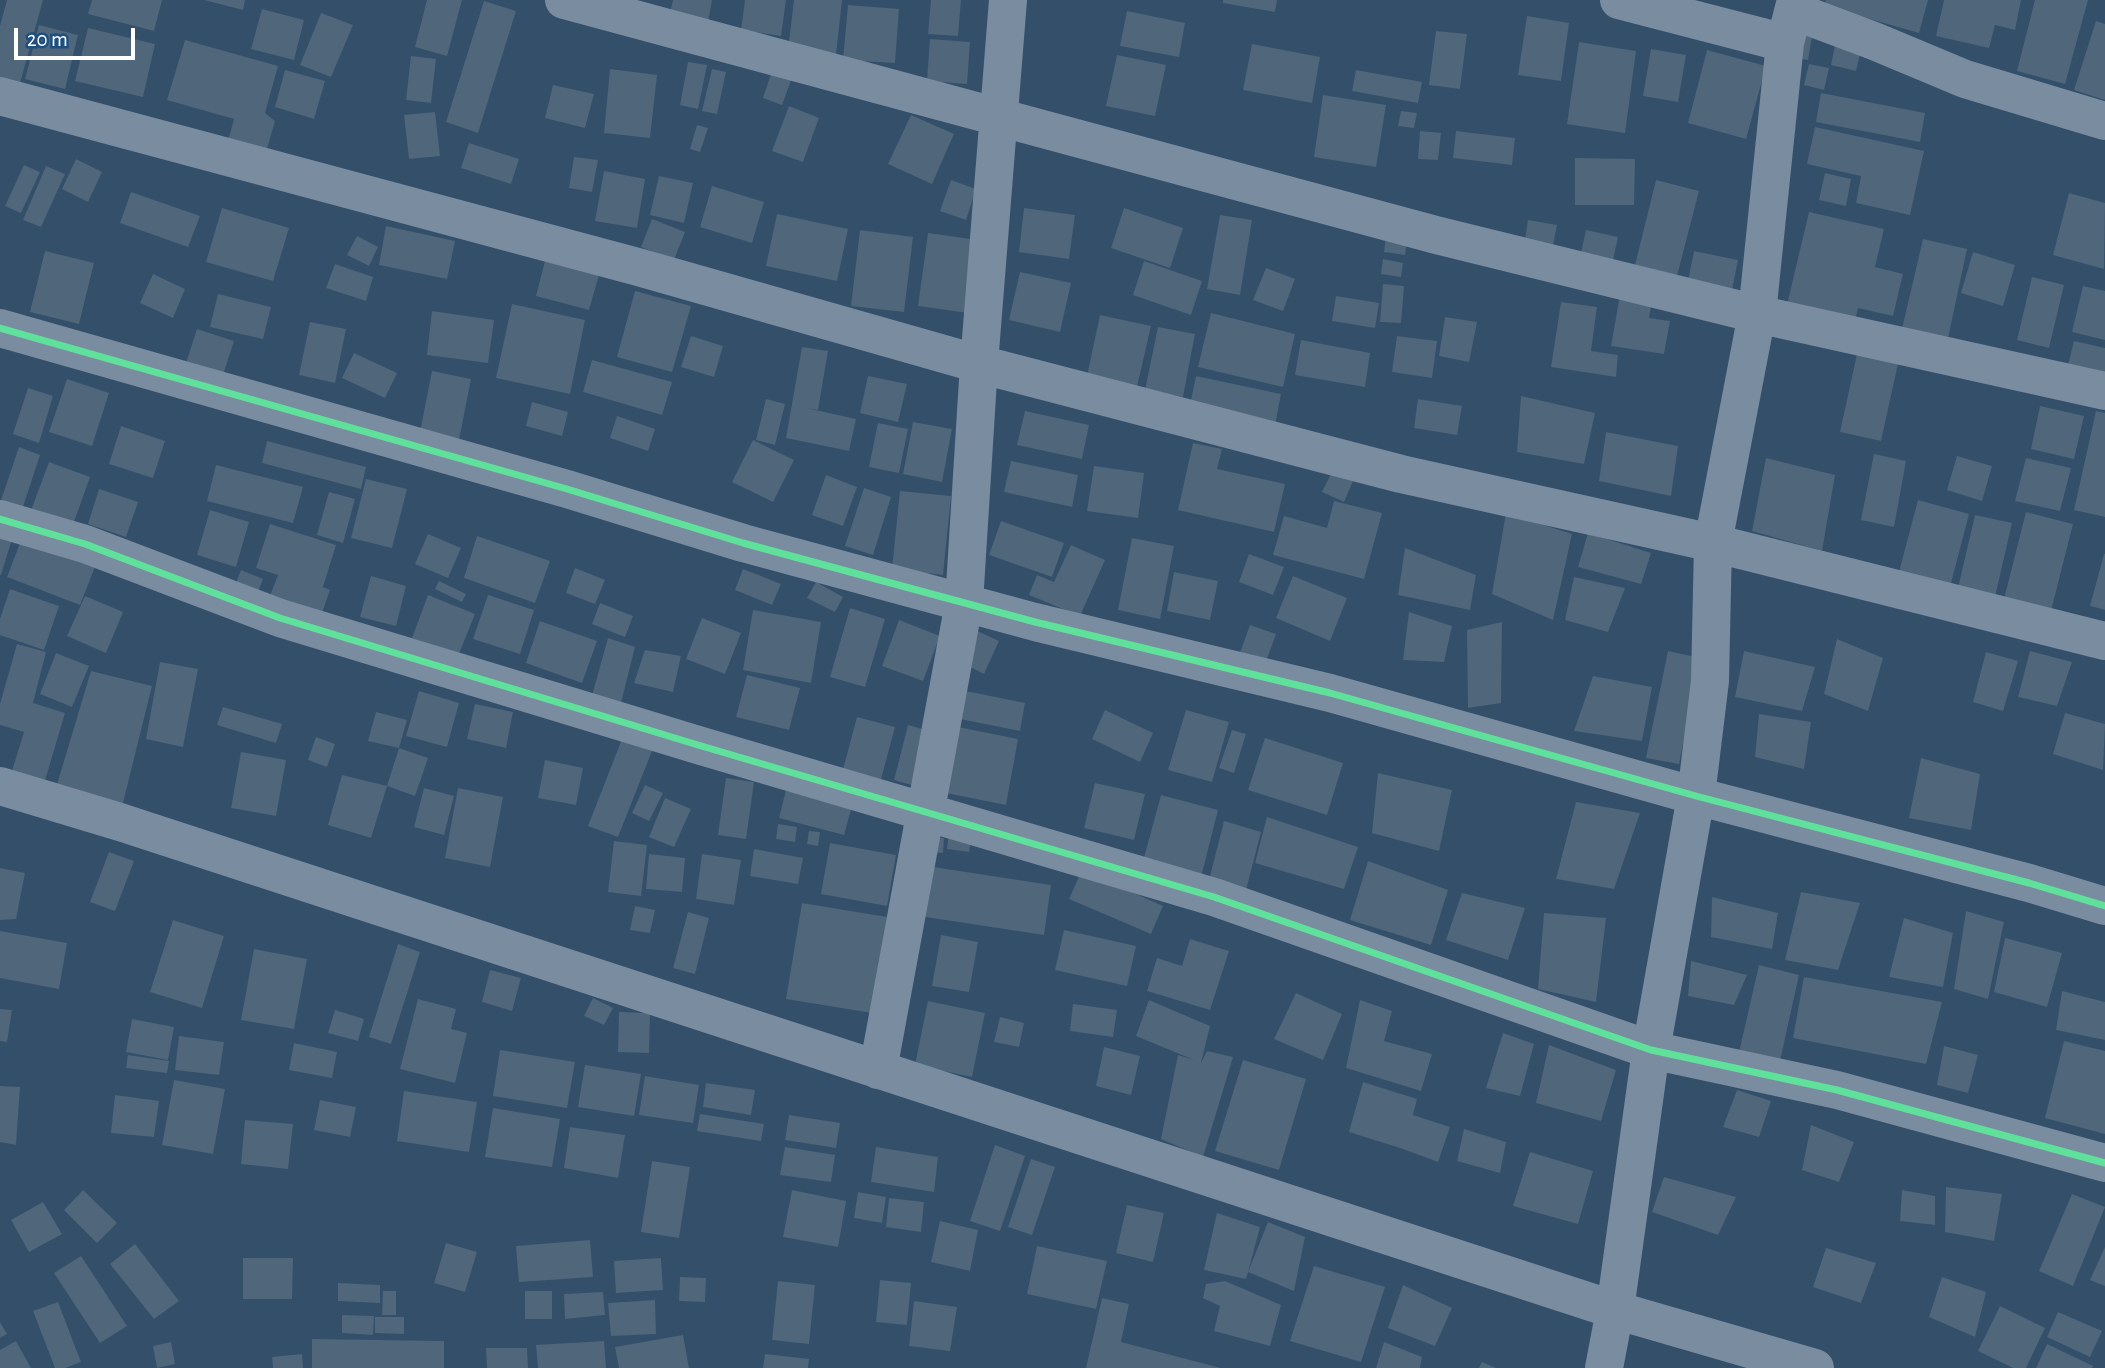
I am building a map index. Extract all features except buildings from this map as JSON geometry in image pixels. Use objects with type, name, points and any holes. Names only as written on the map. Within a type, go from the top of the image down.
[{"type":"street","points":[[564,0],[1436,235],[1757,314],[2105,391]]},
{"type":"street","points":[[878,1070],[964,603],[979,364],[1008,0]]},
{"type":"street","points":[[1619,0],[1792,18],[1874,41],[1965,79],[2105,121]]},
{"type":"street","points":[[1604,1368],[1615,1310],[1651,1050],[1696,796],[1710,681],[1713,543],[1757,314],[1792,18]]},
{"type":"street","points":[[0,96],[625,264],[979,364],[1401,474],[1713,543],[2105,641]]},
{"type":"street","points":[[0,328],[554,486],[743,543],[1048,626],[1330,693],[1696,796],[2029,883],[2105,906]]},
{"type":"street","points":[[0,519],[85,544],[280,618],[925,813],[1214,897],[1651,1050],[1837,1090],[2105,1163]]},
{"type":"street","points":[[0,786],[120,822],[1615,1310],[1815,1368]]},
{"type":"cycle path","points":[[0,328],[567,489],[743,543],[1035,622],[1330,693],[1696,796],[2029,883],[2105,906]]},
{"type":"cycle path","points":[[0,519],[85,544],[280,618],[1214,897],[1651,1050],[1837,1090],[2105,1163]]}]
